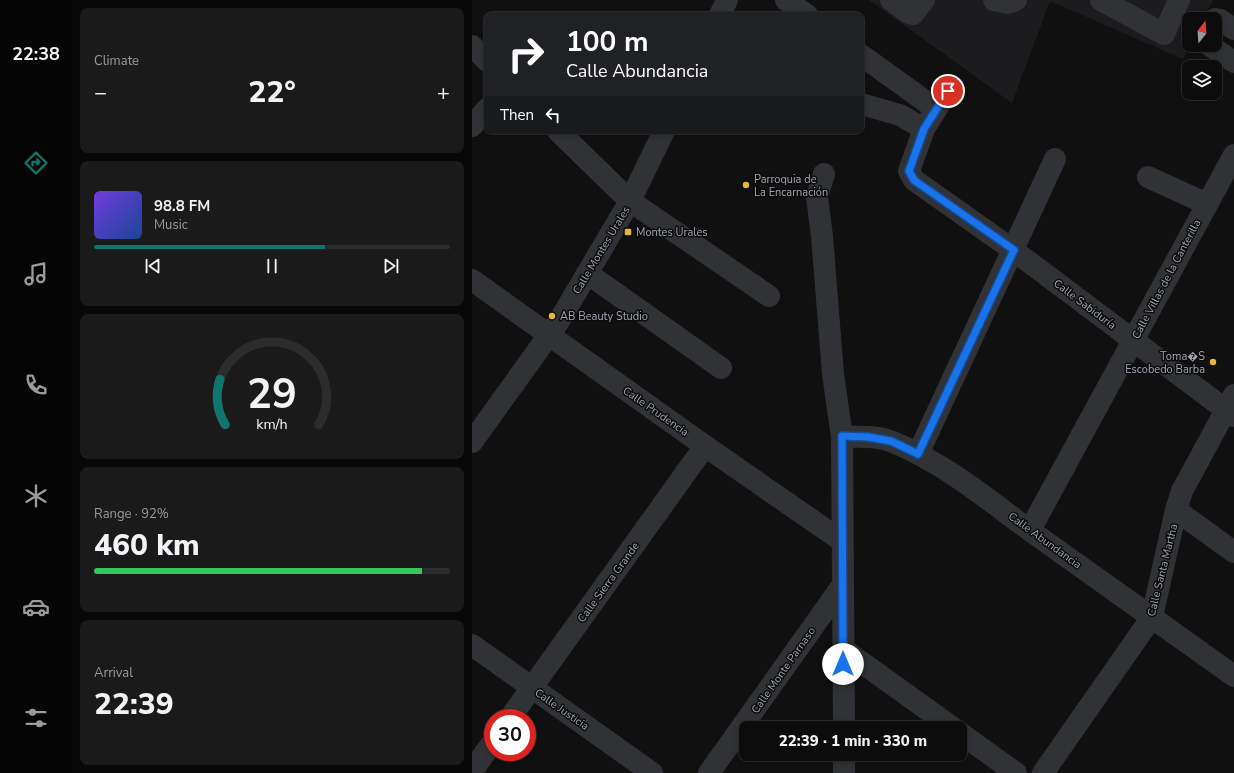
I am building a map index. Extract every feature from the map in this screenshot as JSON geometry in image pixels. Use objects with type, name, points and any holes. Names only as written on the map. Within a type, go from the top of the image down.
[{"type":"street","points":[[721,12],[727,0]]},
{"type":"street","points":[[786,0],[802,12]]},
{"type":"street","points":[[890,0],[909,14],[913,14],[924,0]]},
{"type":"street","points":[[994,0],[1008,3],[1016,0]]},
{"type":"street","points":[[1101,0],[1164,34],[1178,0]]},
{"type":"street","points":[[1222,21],[1234,29]]},
{"type":"street","points":[[472,46],[484,58]]},
{"type":"street","points":[[1219,52],[1234,62]]},
{"type":"street","points":[[864,57],[936,109]]},
{"type":"street","points":[[864,105],[900,115],[924,129],[948,91]]},
{"type":"street","points":[[472,126],[484,112]]},
{"type":"street","name":"Calle Sabiduría","points":[[924,129],[909,171],[914,180],[1014,250],[1134,340],[1231,407]]},
{"type":"street","points":[[561,134],[630,201],[769,296]]},
{"type":"street","name":"Calle Montes Urales","points":[[472,442],[559,321],[630,201],[663,134]]},
{"type":"street","name":"Calle Villas de la Canterilla","points":[[1030,530],[1234,155]]},
{"type":"street","points":[[918,454],[1055,159]]},
{"type":"street","points":[[824,174],[817,197],[822,236],[833,374],[842,436],[844,721]]},
{"type":"street","points":[[1148,177],[1207,204]]},
{"type":"street","points":[[587,273],[721,368]]},
{"type":"street","name":"Calle Prudencia","points":[[472,280],[705,446],[842,541]]},
{"type":"street","name":"Calle Santa Martha","points":[[1043,773],[1152,617],[1176,510],[1182,491],[1231,407]]},
{"type":"street","name":"Calle Abundancia","points":[[842,436],[868,437],[891,441],[955,475],[1234,676]]},
{"type":"street","name":"Calle Sierra Grande","points":[[517,709],[705,446]]},
{"type":"street","points":[[1176,510],[1234,552]]},
{"type":"street","name":"Calle Monte Parnaso","points":[[709,773],[842,586]]},
{"type":"street","name":"Calle Justicia","points":[[472,645],[652,773]]},
{"type":"street","points":[[843,649],[943,721]]},
{"type":"street","points":[[967,738],[1016,773]]},
{"type":"street","points":[[472,772],[484,755]]},
{"type":"street","points":[[844,761],[844,773]]},
{"type":"shaded area","points":[[869,0],[1213,0],[1207,12],[1182,12],[1182,52],[1186,52],[1183,59],[1050,1],[1012,103]]},
{"type":"place","name":"Parroquia de La Encarnación","points":[[746,185]]},
{"type":"place","name":"Montes Urales","points":[[628,232]]},
{"type":"place","name":"AB Beauty Studio","points":[[552,316]]},
{"type":"place","name":"Toma�S Escobedo Barba","points":[[1213,362]]},
{"type":"route","points":[[843,664],[842,436],[868,437],[891,441],[918,454],[1014,250],[914,180],[909,171],[924,129],[948,91]]}]
